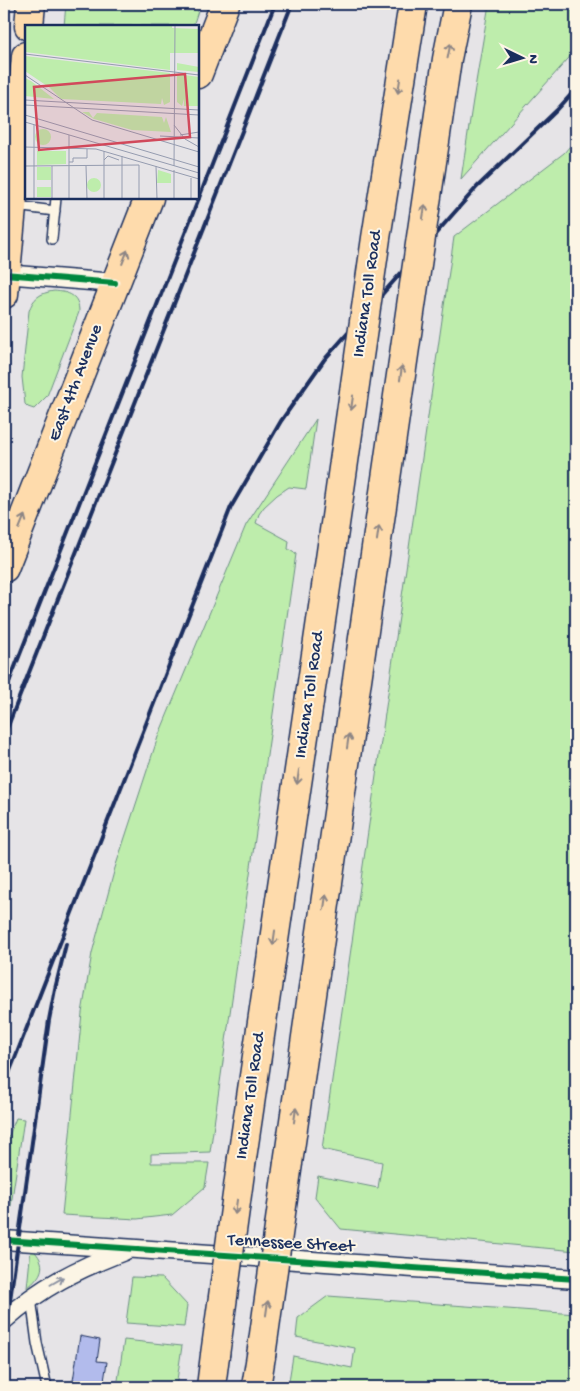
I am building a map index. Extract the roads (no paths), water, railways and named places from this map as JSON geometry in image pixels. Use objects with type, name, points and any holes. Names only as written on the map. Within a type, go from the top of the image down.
[{"type":"main road","points":[[29,25],[30,4]]},
{"type":"main road","points":[[199,71],[225,4]]},
{"type":"main road","name":"Indiana Toll Road","points":[[210,1387],[376,238],[413,4]]},
{"type":"main road","points":[[256,1387],[424,215],[447,59],[458,4]]},
{"type":"main road","points":[[4,280],[13,206],[25,68]]},
{"type":"main road","name":"East 4th Avenue","points":[[4,568],[149,199]]},
{"type":"street","points":[[4,280],[115,283]]},
{"type":"street","name":"Tennessee Street","points":[[4,1240],[128,1250],[383,1265],[576,1279]]},
{"type":"street","points":[[4,1320],[31,1298],[58,1280],[92,1263],[128,1250]]},
{"type":"lane","points":[[52,239],[56,199]]},
{"type":"lane","points":[[13,206],[55,211]]},
{"type":"lane","points":[[31,1298],[37,1343],[47,1387]]},
{"type":"railway","points":[[199,198],[275,4]]},
{"type":"railway","points":[[4,736],[292,4]]},
{"type":"railway","points":[[4,1086],[231,507],[281,421],[324,360],[477,187],[557,110],[576,89]]},
{"type":"railway","points":[[4,695],[199,199]]},
{"type":"railway","points":[[4,1343],[49,1020],[66,944]]}]
